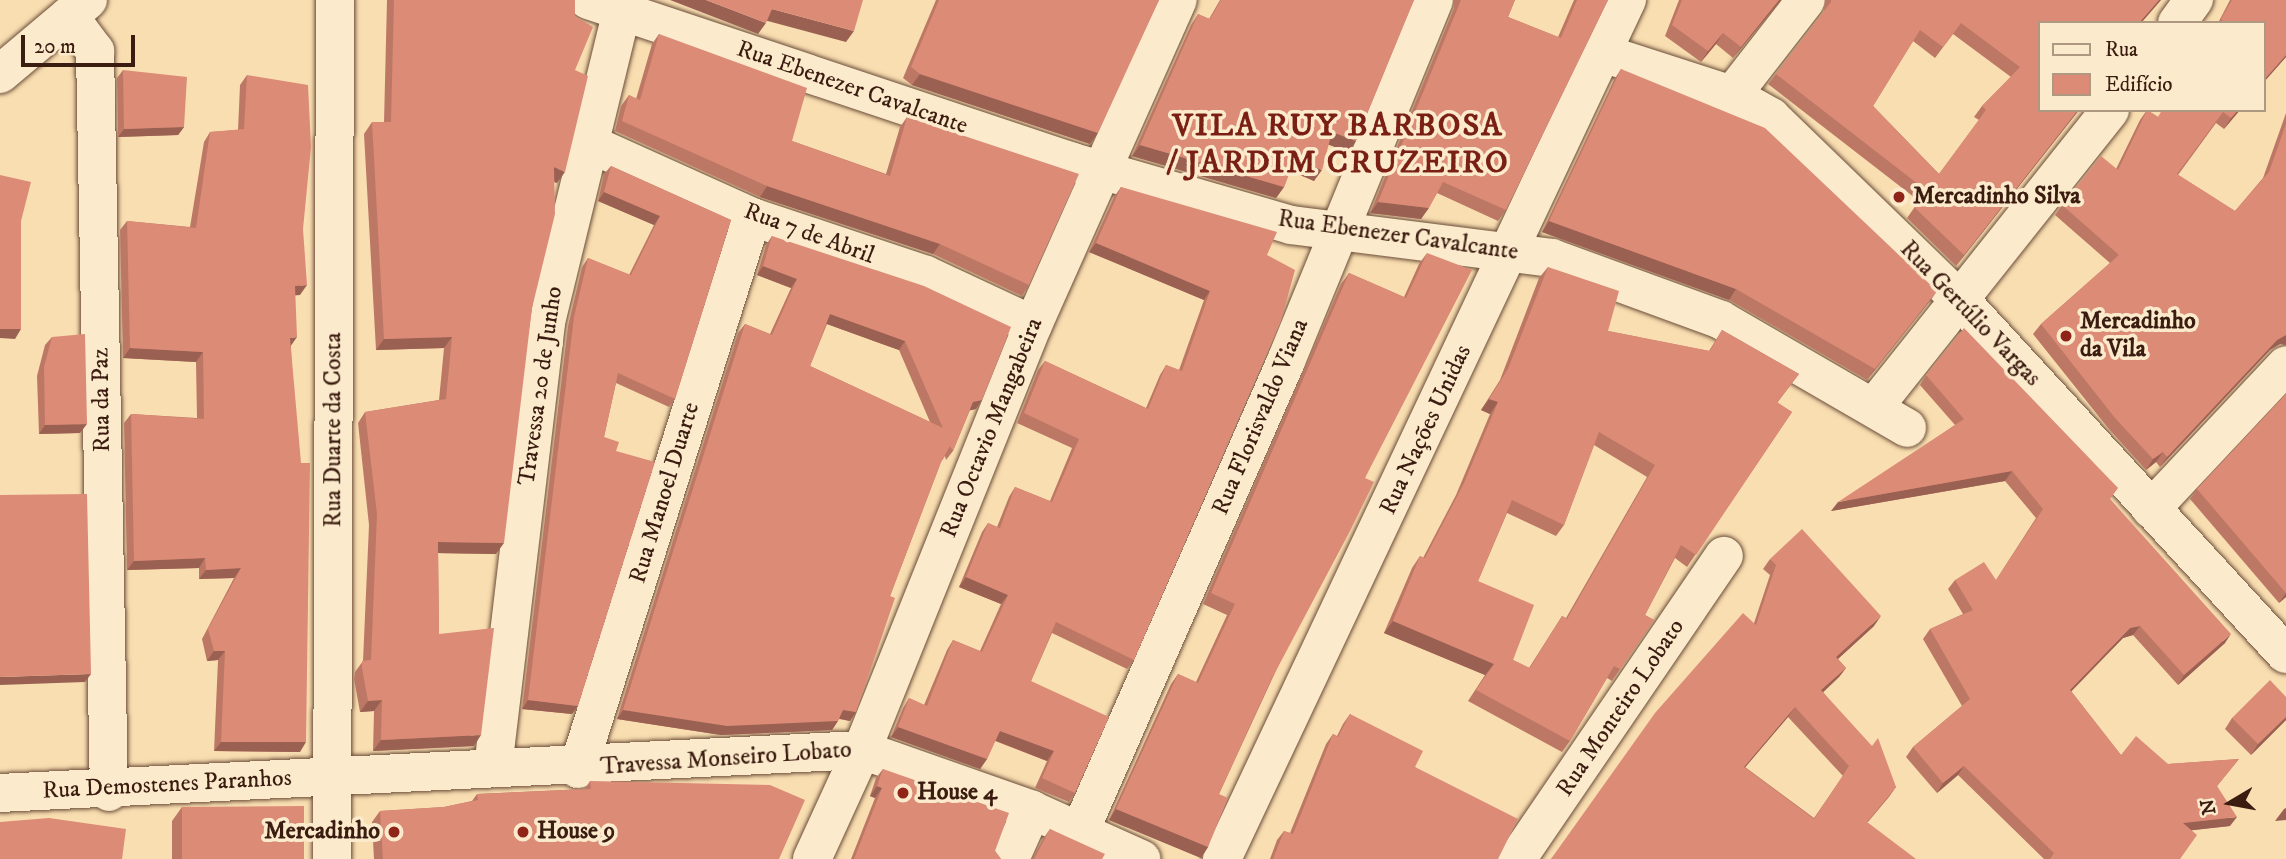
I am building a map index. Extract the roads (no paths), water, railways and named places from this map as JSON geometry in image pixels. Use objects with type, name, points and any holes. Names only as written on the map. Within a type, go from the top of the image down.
[{"type":"street","name":"Rua Duarte da Costa","points":[[332,859],[335,0]]},
{"type":"street","name":"Rua Octavio Mangabeira","points":[[812,859],[862,750],[1034,325],[1178,0]]},
{"type":"street","name":"Rua Florisvaldo Viana","points":[[1080,831],[1339,232],[1350,193],[1434,0]]},
{"type":"street","name":"Rua Nações Unidas","points":[[1222,859],[1511,253],[1599,51],[1627,0]]},
{"type":"street","points":[[1732,95],[1806,0]]},
{"type":"street","points":[[2178,21],[2194,0]]},
{"type":"street","name":"Rua Ebenezer Cavalcante","points":[[605,5],[1104,171],[1291,225],[1552,258],[1721,320],[1907,428]]},
{"type":"street","name":"Travessa 20 de Junho","points":[[493,768],[546,322],[586,142],[605,5]]},
{"type":"street","points":[[0,74],[79,8]]},
{"type":"street","name":"Rua da Paz","points":[[79,8],[95,51],[109,792]]},
{"type":"street","name":"Rua Gertúlio Vargas","points":[[1599,51],[1732,95],[1771,117],[1962,302],[2286,654]]},
{"type":"street","points":[[1874,407],[1962,302],[2108,112]]},
{"type":"street","name":"Rua 7 de Abril","points":[[586,142],[752,217],[926,275],[1034,325]]},
{"type":"street","name":"Rua Manoel Duarte","points":[[578,769],[752,217]]},
{"type":"street","points":[[2151,509],[2286,365]]},
{"type":"street","name":"Rua Monteiro Lobato","points":[[1517,859],[1724,556]]},
{"type":"street","name":"Travessa Monseiro Lobato","points":[[333,776],[493,768],[578,769],[862,750],[1032,810],[1141,859]]},
{"type":"street","name":"Rua Demostenes Paranhos","points":[[0,793],[109,792],[333,776]]},
{"type":"street","points":[[1010,859],[1032,810]]},
{"type":"place","name":"Mercadinho Silva","points":[[1899,197]]},
{"type":"place","name":"Mercadinho da Vila","points":[[2066,336]]},
{"type":"place","name":"House 4","points":[[903,793]]},
{"type":"place","name":"Mercadinho","points":[[394,832]]},
{"type":"place","name":"House 9","points":[[523,832]]},
{"type":"district","name":"VILA RUY BARBOSA / JARDIM CRUZEIRO","points":[[1338,146]]}]
